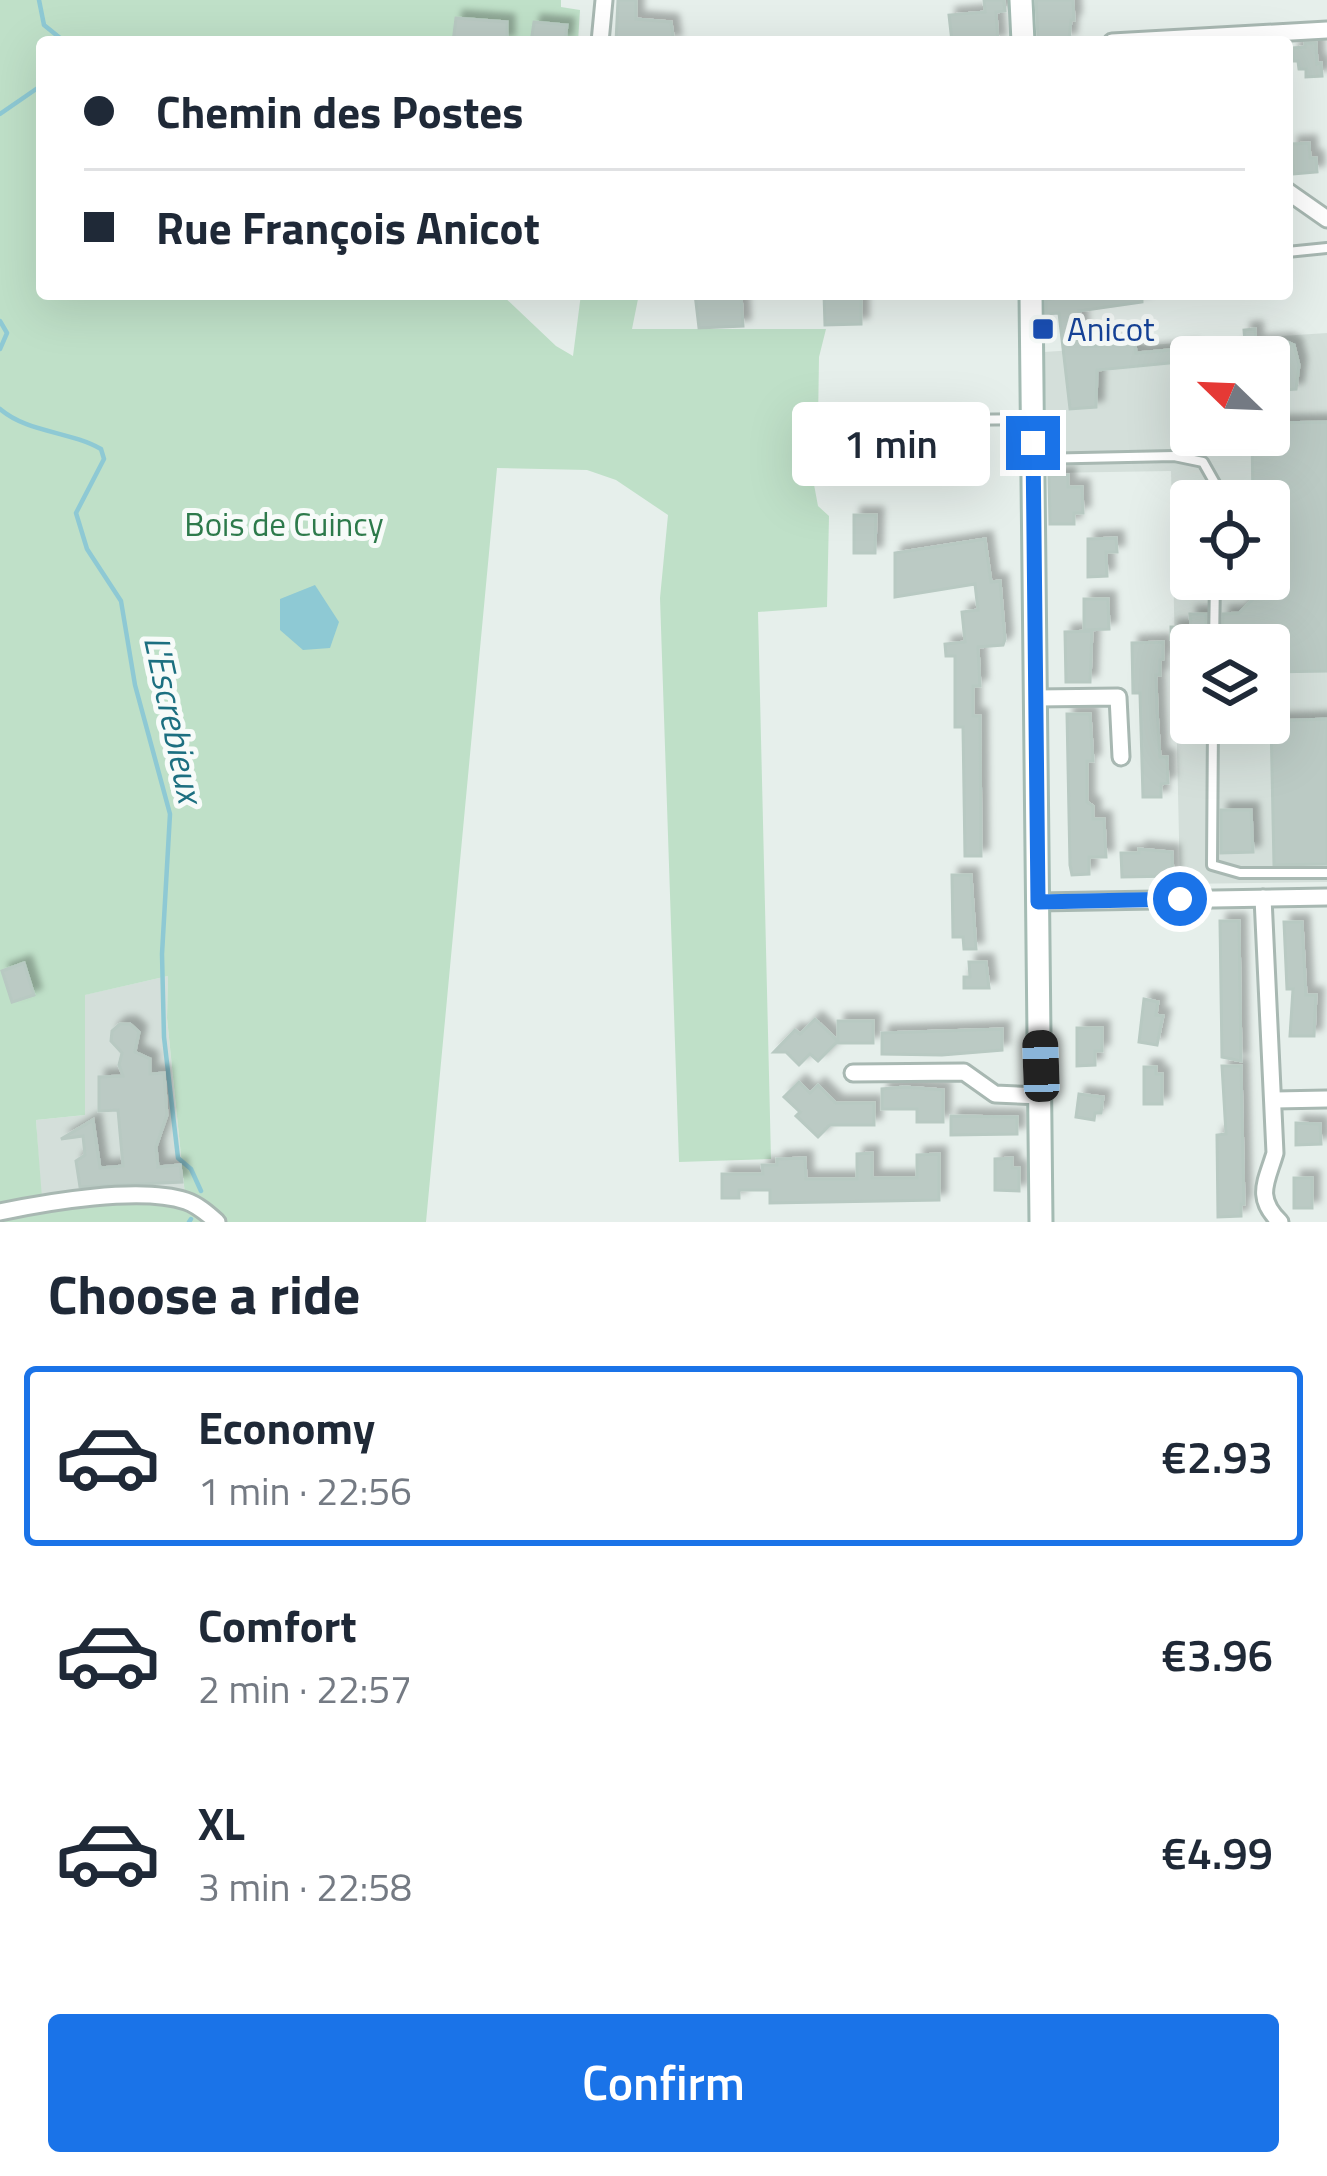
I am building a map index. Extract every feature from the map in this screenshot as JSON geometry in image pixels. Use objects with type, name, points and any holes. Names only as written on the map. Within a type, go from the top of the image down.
[{"type":"street","points":[[601,36],[604,0]]},
{"type":"street","points":[[1021,0],[1024,36]]},
{"type":"street","points":[[1220,36],[1327,30]]},
{"type":"street","points":[[1293,195],[1327,219]]},
{"type":"street","points":[[1031,300],[1041,1222]]},
{"type":"street","points":[[1037,698],[1118,697],[1121,757]]},
{"type":"street","points":[[1038,902],[1327,897]]},
{"type":"street","points":[[1263,898],[1276,1153],[1266,1173],[1265,1203],[1280,1222]]},
{"type":"street","points":[[853,1073],[964,1072],[995,1094],[1042,1096]]},
{"type":"street","points":[[1275,1100],[1327,1099]]},
{"type":"street","points":[[0,1212],[60,1200],[162,1198],[191,1204],[217,1222]]},
{"type":"lane","points":[[1293,251],[1327,248]]},
{"type":"lane","points":[[848,421],[1033,419]]},
{"type":"lane","points":[[1034,459],[1174,456],[1204,462],[1214,480]]},
{"type":"lane","points":[[1213,744],[1212,865],[1240,874],[1327,873]]},
{"type":"shaded area","points":[[1327,333],[1327,882],[1180,884],[1177,744],[1290,744],[1290,624],[1174,624],[1174,600],[1290,600],[1290,480],[1171,480],[1171,471],[1048,473],[1044,352],[1170,344],[1170,456],[1290,456],[1290,336],[1282,336]]},
{"type":"shaded area","points":[[168,976],[167,1018],[186,1206],[81,1204],[42,1212],[36,1120],[85,1115],[84,995]]},
{"type":"green space","name":"Bois de Cuincy","points":[[0,0],[561,0],[561,7],[580,10],[578,36],[36,36],[36,300],[507,300],[573,356],[580,300],[638,300],[632,329],[826,329],[819,357],[818,422],[804,431],[818,506],[829,516],[827,607],[758,612],[771,1159],[679,1162],[660,598],[668,515],[616,480],[587,470],[497,468],[426,1222],[0,1222]],"holes":[[[168,976],[167,1018],[186,1205],[81,1204],[43,1211],[36,1120],[85,1115],[85,995]]]},
{"type":"water","points":[[315,585],[339,622],[330,648],[303,650],[280,630],[280,599]]},
{"type":"building","points":[[618,0],[636,0],[636,19],[671,22],[673,36],[616,36]]},
{"type":"building","points":[[984,0],[1004,0],[1005,11],[996,12],[998,36],[951,36],[949,15],[985,12]]},
{"type":"building","points":[[1036,0],[1073,0],[1069,36],[1038,36]]},
{"type":"building","points":[[456,18],[507,22],[507,36],[454,36]]},
{"type":"building","points":[[534,22],[567,25],[566,36],[532,36]]},
{"type":"building","points":[[1305,43],[1316,43],[1322,76],[1306,77],[1306,69],[1299,69],[1298,61],[1293,61],[1293,48],[1305,47]]},
{"type":"building","points":[[1309,143],[1317,172],[1294,174],[1293,144]]},
{"type":"building","points":[[696,300],[741,300],[743,326],[699,328]]},
{"type":"building","points":[[824,300],[861,300],[861,324],[825,325]]},
{"type":"building","points":[[1046,300],[1142,300],[1079,311],[1083,347],[1135,342],[1136,353],[1170,350],[1170,363],[1097,370],[1096,407],[1070,409],[1059,313],[1046,314]]},
{"type":"building","points":[[1290,343],[1299,365],[1296,389],[1290,389]]},
{"type":"building","points":[[1327,422],[1327,671],[1290,672],[1290,624],[1223,624],[1223,614],[1239,613],[1252,600],[1290,600],[1290,480],[1253,480],[1252,456],[1290,456],[1290,423]]},
{"type":"building","points":[[1068,475],[1068,487],[1082,487],[1083,513],[1074,513],[1074,524],[1050,524],[1049,476]]},
{"type":"building","points":[[854,515],[876,515],[875,553],[854,553]]},
{"type":"building","points":[[1116,538],[1117,552],[1106,552],[1107,576],[1088,577],[1088,539]]},
{"type":"building","points":[[985,539],[991,582],[1000,581],[1005,639],[1003,645],[978,647],[980,686],[973,686],[973,716],[980,716],[981,856],[965,856],[963,727],[955,727],[955,656],[946,656],[945,644],[965,642],[962,612],[978,610],[975,584],[895,597],[895,553]]},
{"type":"building","points":[[1084,599],[1108,599],[1109,629],[1084,630]]},
{"type":"building","points":[[1190,614],[1206,614],[1206,624],[1191,624]]},
{"type":"building","points":[[1092,631],[1090,682],[1066,682],[1065,632]]},
{"type":"building","points":[[1163,642],[1160,675],[1156,675],[1157,710],[1160,757],[1167,757],[1168,783],[1161,784],[1161,797],[1143,797],[1140,693],[1133,693],[1132,643]]},
{"type":"building","points":[[1067,714],[1090,714],[1093,761],[1087,761],[1087,802],[1093,806],[1093,819],[1104,819],[1106,857],[1089,857],[1089,874],[1072,875],[1070,865]]},
{"type":"building","points":[[1327,719],[1327,864],[1274,865],[1271,744],[1290,744],[1290,720]]},
{"type":"building","points":[[1221,810],[1251,810],[1253,852],[1221,853]]},
{"type":"building","points":[[1139,849],[1172,852],[1173,876],[1122,877],[1121,853],[1139,853]]},
{"type":"building","points":[[952,875],[971,875],[976,949],[964,949],[963,937],[953,937]]},
{"type":"building","points":[[1220,921],[1239,921],[1241,1061],[1222,1057]]},
{"type":"building","points":[[1284,922],[1302,922],[1306,995],[1316,995],[1314,1036],[1290,1036],[1293,989],[1287,989]]},
{"type":"building","points":[[969,962],[986,962],[989,988],[964,988],[964,977],[970,977]]},
{"type":"building","points":[[24,963],[34,995],[12,1002],[2,971]]},
{"type":"building","points":[[1144,999],[1158,1002],[1156,1015],[1163,1016],[1157,1045],[1139,1042]]},
{"type":"building","points":[[815,1019],[838,1041],[818,1061],[810,1054],[799,1065],[786,1052],[774,1052],[795,1030],[800,1034]]},
{"type":"building","points":[[838,1021],[873,1021],[873,1043],[838,1043]]},
{"type":"building","points":[[120,1024],[130,1024],[139,1032],[135,1052],[150,1059],[150,1074],[164,1073],[167,1115],[156,1147],[158,1167],[180,1165],[182,1182],[80,1187],[76,1161],[85,1155],[83,1136],[61,1139],[93,1120],[100,1168],[123,1166],[118,1110],[99,1111],[99,1077],[123,1076],[122,1053],[111,1041],[112,1031]]},
{"type":"building","points":[[1077,1028],[1102,1028],[1102,1051],[1095,1051],[1095,1065],[1077,1066]]},
{"type":"building","points":[[1002,1029],[1002,1050],[882,1054],[882,1033]]},
{"type":"building","points":[[1222,1066],[1241,1066],[1241,1216],[1218,1217],[1217,1135],[1226,1134]]},
{"type":"building","points":[[1144,1067],[1156,1067],[1156,1074],[1162,1074],[1162,1104],[1144,1104]]},
{"type":"building","points":[[799,1082],[810,1093],[818,1085],[836,1103],[874,1103],[874,1125],[830,1125],[818,1137],[784,1097]]},
{"type":"building","points":[[882,1089],[943,1090],[943,1122],[917,1122],[917,1109],[882,1109]]},
{"type":"building","points":[[1079,1094],[1103,1097],[1101,1113],[1095,1113],[1094,1120],[1076,1117]]},
{"type":"building","points":[[951,1116],[1017,1117],[1017,1134],[951,1135]]},
{"type":"building","points":[[1296,1123],[1320,1124],[1321,1144],[1296,1145]]},
{"type":"building","points":[[872,1153],[872,1178],[917,1178],[917,1155],[939,1154],[939,1200],[770,1203],[770,1190],[739,1190],[739,1198],[722,1198],[722,1174],[763,1174],[762,1165],[777,1165],[777,1159],[805,1158],[806,1179],[857,1179],[857,1154]]},
{"type":"building","points":[[1012,1158],[1012,1168],[1019,1168],[1019,1191],[995,1190],[995,1159]]},
{"type":"building","points":[[1294,1178],[1312,1178],[1312,1208],[1294,1208]]},
{"type":"waterway","name":"L'Escrebieux","points":[[39,0],[44,25],[58,36]]},
{"type":"waterway","name":"L'Escrebieux","points":[[0,114],[36,89]]},
{"type":"waterway","name":"L'Escrebieux","points":[[0,321],[7,333],[0,349]]},
{"type":"waterway","name":"L'Escrebieux","points":[[0,409],[23,423],[89,443],[101,449],[104,459],[76,513],[87,549],[121,601],[135,685],[170,814],[162,954],[164,1037],[178,1158],[191,1169],[201,1191]]},
{"type":"place","name":"Anicot","points":[[1043,329]]},
{"type":"route","points":[[1033,443],[1038,902],[1180,899]]}]
